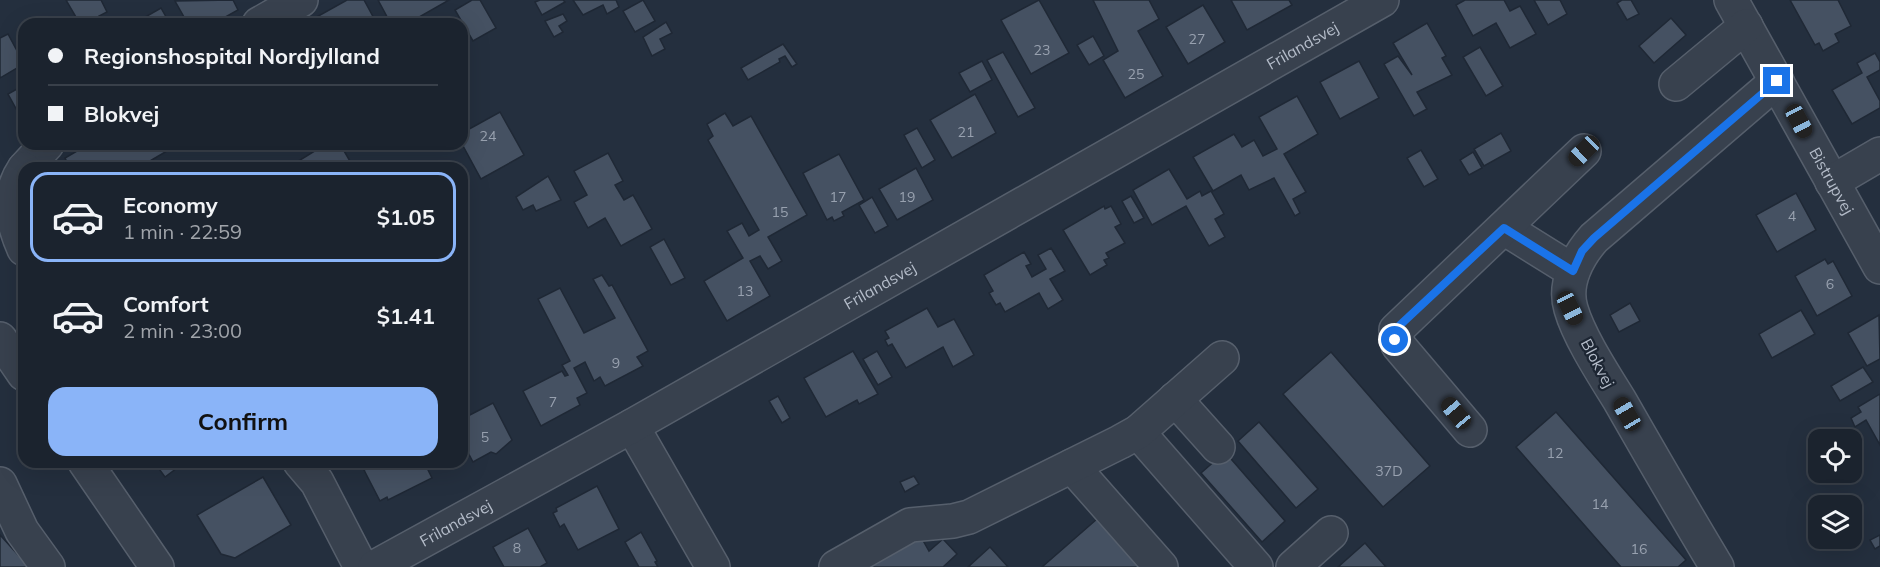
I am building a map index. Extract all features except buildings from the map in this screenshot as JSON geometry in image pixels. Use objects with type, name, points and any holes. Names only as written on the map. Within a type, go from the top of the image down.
[{"type":"street","points":[[270,18],[301,0]]},
{"type":"street","name":"Frilandsvej","points":[[375,567],[632,426],[1382,0]]},
{"type":"street","points":[[1676,84],[1738,13]]},
{"type":"street","name":"Bistrupvej","points":[[1738,13],[1880,267]]},
{"type":"street","name":"Blokvej","points":[[1717,567],[1594,357],[1570,308],[1569,290],[1573,271],[1582,251],[1594,238],[1777,81]]},
{"type":"street","points":[[30,162],[41,150]]},
{"type":"street","points":[[1470,430],[1398,345],[1395,335],[1399,326],[1584,151]]},
{"type":"street","points":[[1832,182],[1880,154]]},
{"type":"street","points":[[18,183],[14,192],[12,223],[18,236]]},
{"type":"street","points":[[1504,228],[1573,271]]},
{"type":"street","points":[[0,339],[18,365]]},
{"type":"street","points":[[836,567],[910,525],[953,522],[969,517],[1138,432],[1222,358]]},
{"type":"street","points":[[1175,399],[1218,447]]},
{"type":"street","points":[[632,426],[713,567]]},
{"type":"street","points":[[1138,432],[1256,567]]},
{"type":"street","points":[[1072,466],[1161,567]]},
{"type":"street","points":[[89,468],[157,567]]},
{"type":"street","points":[[305,468],[317,482],[361,567]]},
{"type":"street","points":[[0,484],[22,531],[48,567]]},
{"type":"street","points":[[1293,567],[1331,533]]},
{"type":"route","points":[[1395,340],[1399,326],[1504,228],[1573,271],[1582,251],[1594,238],[1777,81]]}]
